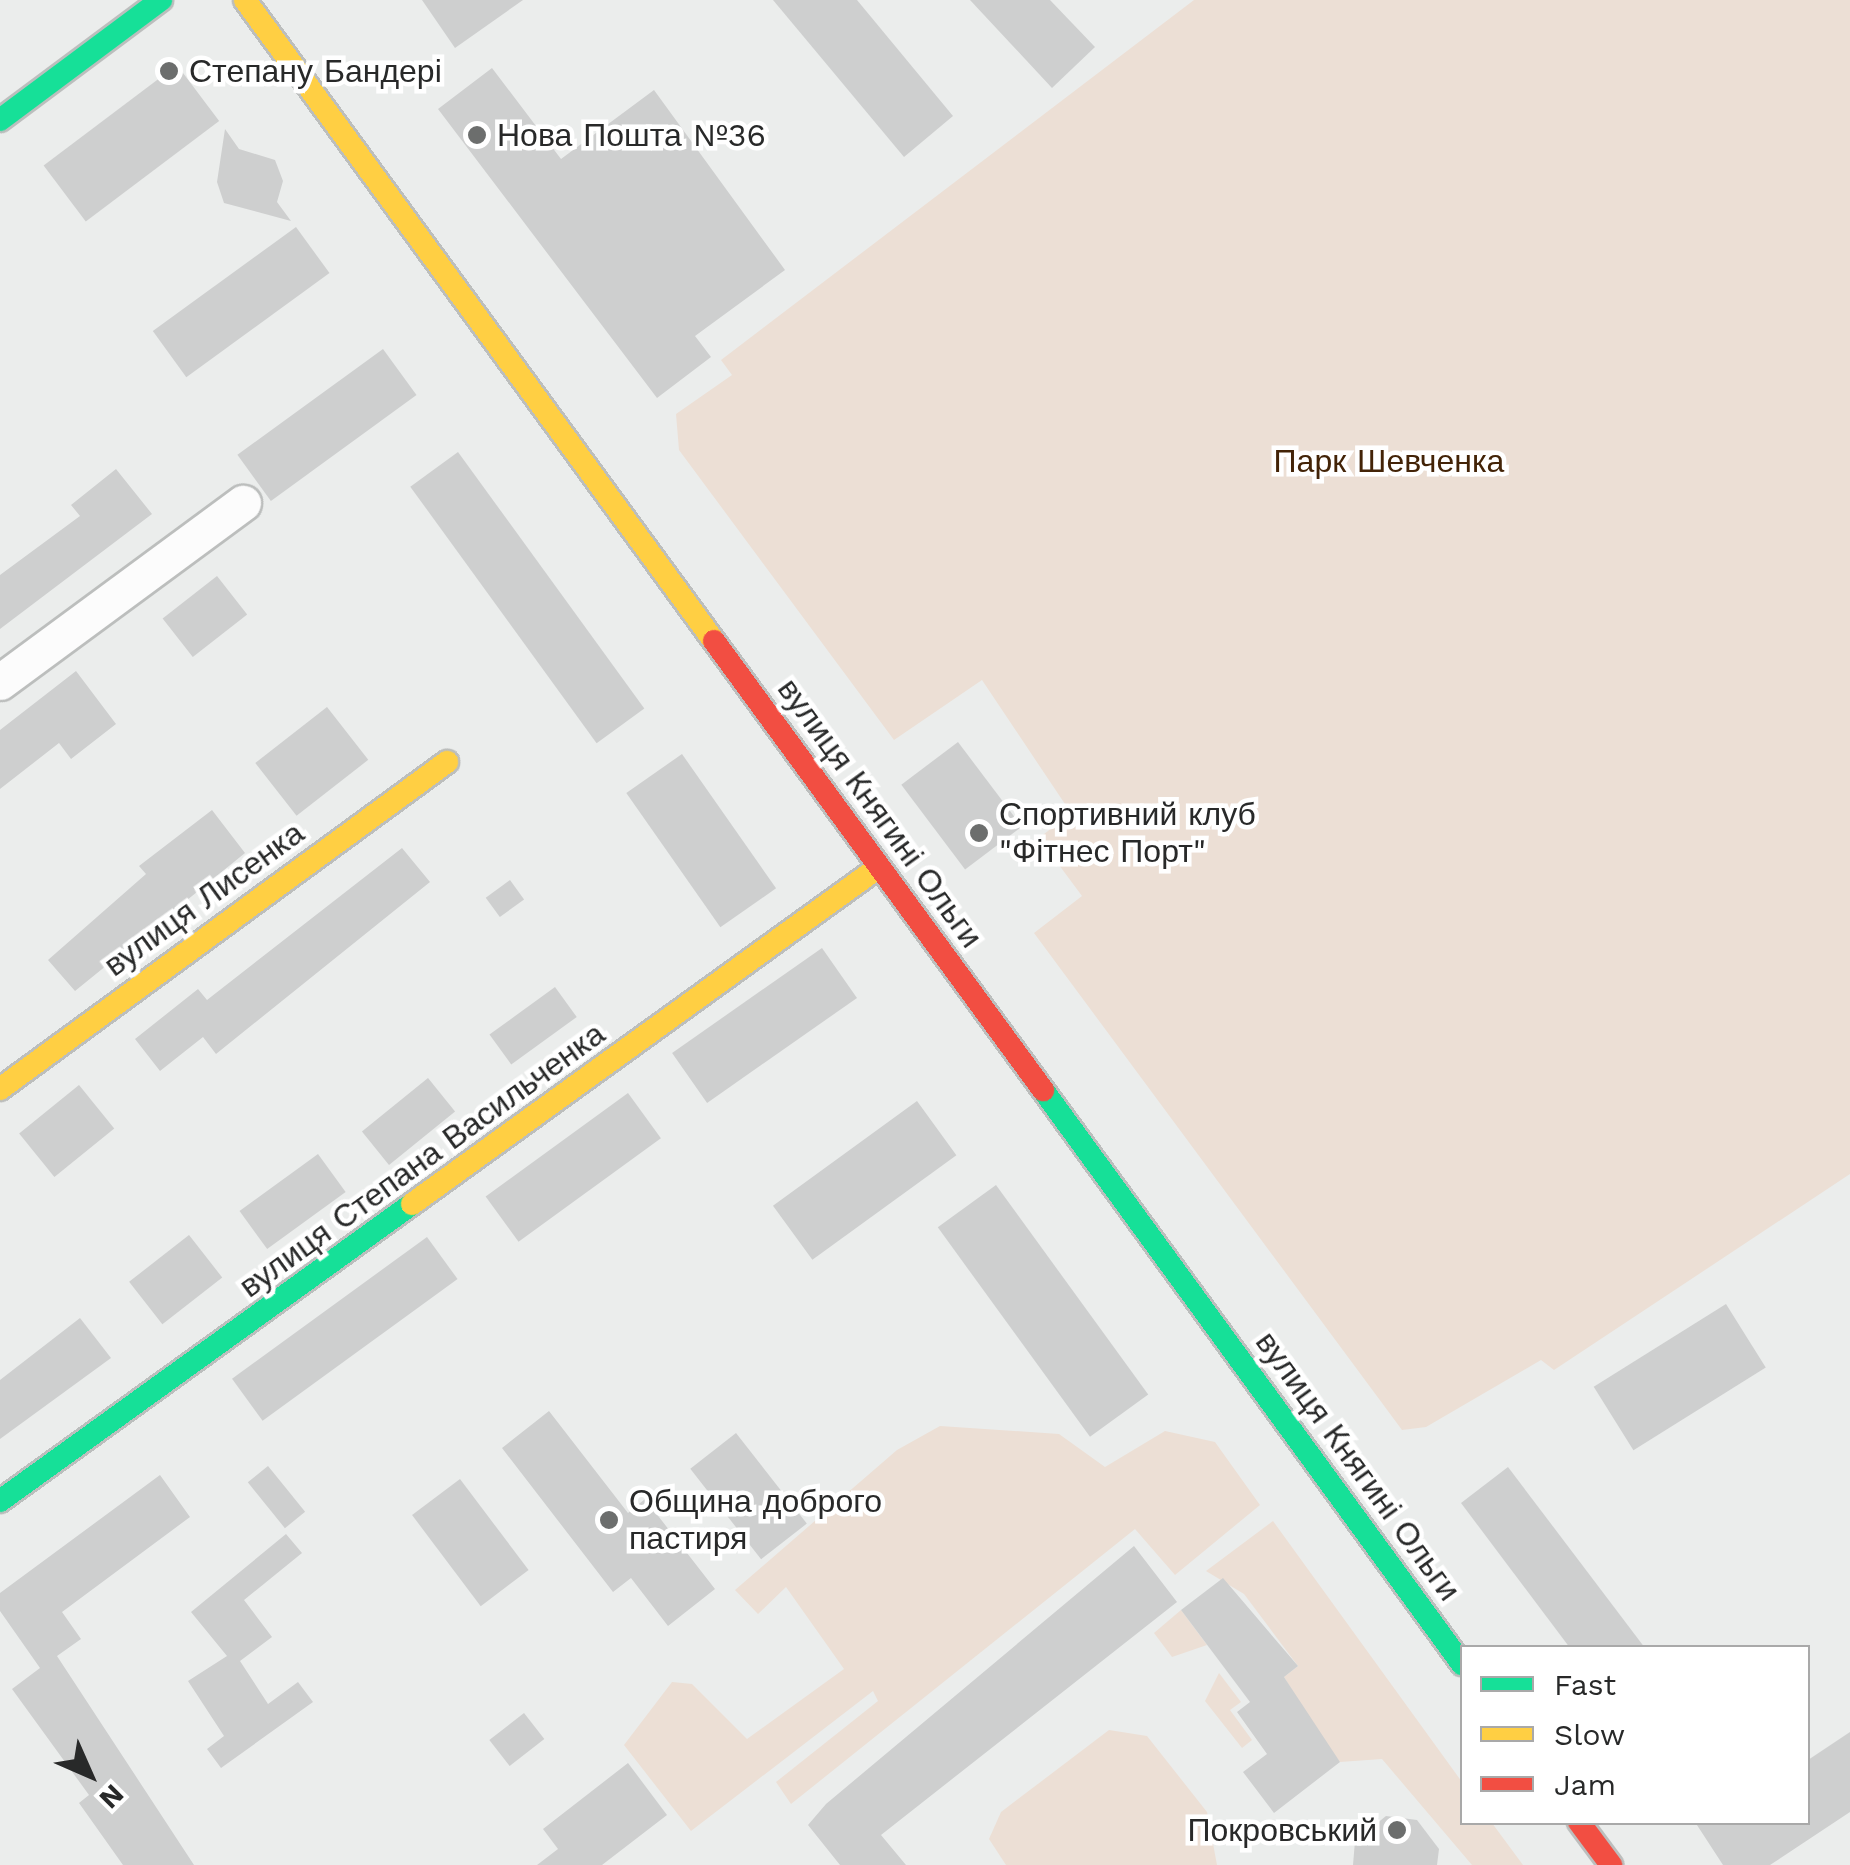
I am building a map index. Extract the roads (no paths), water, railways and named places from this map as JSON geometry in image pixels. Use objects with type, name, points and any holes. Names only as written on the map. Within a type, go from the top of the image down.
[{"type":"street","points":[[0,120],[162,0]]},
{"type":"street","name":"вулиця Княгині Ольги","points":[[246,0],[1460,1661]]},
{"type":"street","points":[[0,682],[243,503]]},
{"type":"street","name":"вулиця Лисенка","points":[[0,1089],[447,762]]},
{"type":"street","name":"вулиця Степана Васильченка","points":[[0,1501],[879,867]]},
{"type":"street","points":[[1581,1825],[1612,1865]]},
{"type":"place","name":"Степану Бандері","points":[[169,71]]},
{"type":"place","name":"Нова Пошта №36","points":[[477,135]]},
{"type":"place","name":"Спортивний клуб \"Фітнес Порт\"","points":[[979,833]]},
{"type":"place","name":"Община доброго пастиря","points":[[609,1520]]},
{"type":"place","name":"Покровський","points":[[1397,1830]]},
{"type":"park label","name":"Парк Шевченка","points":[[1389,461]]}]
